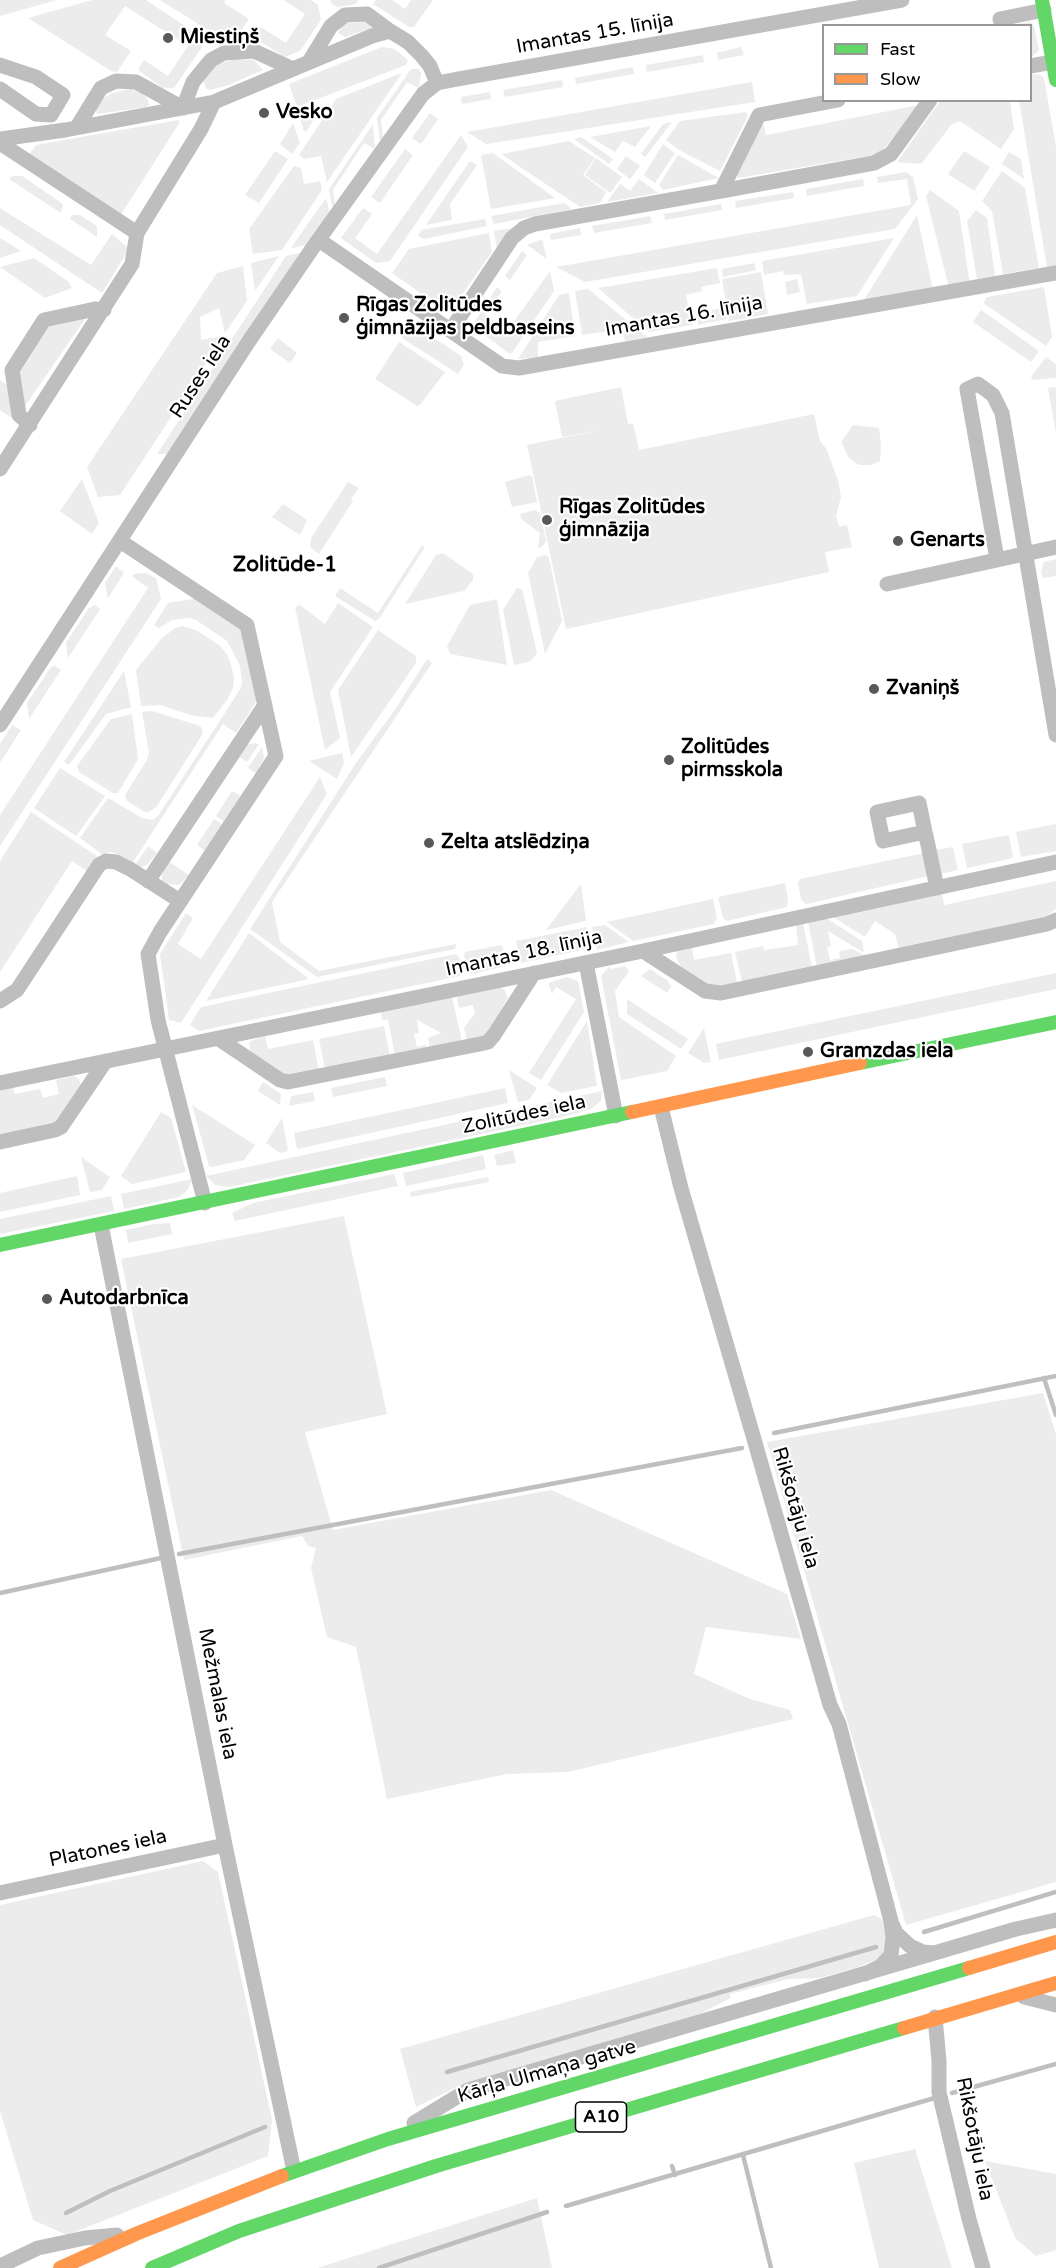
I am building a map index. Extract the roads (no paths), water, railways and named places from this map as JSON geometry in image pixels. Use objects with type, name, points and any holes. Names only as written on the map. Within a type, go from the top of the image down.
[{"type":"main road","points":[[1043,5],[1056,80]]},
{"type":"main road","name":"Zolitūdes iela","points":[[0,1245],[1056,1023]]},
{"type":"main road","name":"Kārļa Ulmaņa gatve","points":[[60,2268],[138,2233],[294,2171],[388,2139],[1056,1942]]},
{"type":"main road","name":"A10","points":[[152,2268],[239,2231],[436,2166],[1056,1983]]},
{"type":"street","name":"Imantas 15. līnija","points":[[437,83],[750,28],[846,5],[902,0]]},
{"type":"street","points":[[1001,24],[1000,19],[1043,5]]},
{"type":"street","points":[[309,62],[332,26],[345,15],[367,14],[408,42],[430,66],[437,83]]},
{"type":"street","points":[[0,141],[214,102],[372,36],[390,31]]},
{"type":"street","points":[[183,108],[193,82],[211,60],[225,53],[254,51],[293,69]]},
{"type":"street","points":[[1032,66],[1053,62]]},
{"type":"street","points":[[0,65],[36,77],[63,95],[51,116],[36,114],[0,89]]},
{"type":"street","points":[[77,127],[101,88],[116,81],[136,82],[183,108]]},
{"type":"street","name":"Ruses iela","points":[[0,725],[7,702],[120,541],[249,341],[423,94],[437,83]]},
{"type":"street","points":[[0,469],[132,264],[137,233],[201,129],[214,102]]},
{"type":"street","points":[[721,191],[759,115],[827,102]]},
{"type":"street","points":[[451,330],[512,238],[525,228],[535,224],[874,163],[891,154],[929,102]]},
{"type":"street","points":[[0,141],[137,233]]},
{"type":"street","name":"Imantas 16. līnija","points":[[319,240],[502,366],[519,368],[1056,273]]},
{"type":"street","points":[[30,424],[19,415],[12,370],[44,320],[95,309],[104,310]]},
{"type":"street","points":[[998,559],[968,389],[978,384],[993,395],[1002,413],[1056,735]]},
{"type":"street","points":[[120,541],[247,624],[276,756],[151,945],[148,954],[164,1049],[205,1203]]},
{"type":"street","points":[[887,584],[1056,547]]},
{"type":"street","points":[[148,881],[265,705]]},
{"type":"street","points":[[925,832],[937,888]]},
{"type":"street","points":[[0,1001],[17,990],[99,865],[106,861],[116,862],[180,902]]},
{"type":"street","name":"Imantas 18. līnija","points":[[0,1083],[586,963],[1056,862]]},
{"type":"street","points":[[643,951],[705,991],[721,993],[1047,924],[1056,920]]},
{"type":"street","points":[[586,963],[616,1116]]},
{"type":"street","points":[[219,1039],[280,1080],[288,1082],[480,1044],[488,1042],[494,1035],[534,973]]},
{"type":"street","points":[[0,1142],[55,1130],[61,1126],[105,1062]]},
{"type":"street","name":"Rikšotāju iela","points":[[661,1107],[681,1188],[801,1605],[830,1705],[839,1724],[891,1921]]},
{"type":"street","name":"Mežmalas iela","points":[[101,1225],[225,1845],[294,2171]]},
{"type":"street","name":"Platones iela","points":[[0,1893],[225,1845]]},
{"type":"street","points":[[388,2139],[468,2090],[1016,1929],[1056,1920]]},
{"type":"street","points":[[891,1921],[896,1933],[910,1946],[923,1952],[939,1953]]},
{"type":"street","points":[[865,1974],[880,1966],[891,1955],[893,1938],[891,1921]]},
{"type":"street","points":[[1016,1995],[1056,2005]]},
{"type":"street","name":"Rikšotāju iela","points":[[935,2017],[939,2092],[983,2268]]},
{"type":"street","points":[[0,2266],[38,2248],[85,2238],[138,2233]]},
{"type":"waterway","points":[[774,1433],[1056,1376]]},
{"type":"waterway","points":[[1044,1378],[1056,1415]]},
{"type":"waterway","points":[[179,1554],[742,1448]]},
{"type":"waterway","points":[[0,1593],[161,1558]]},
{"type":"waterway","points":[[924,1932],[1056,1892]]},
{"type":"waterway","points":[[447,2072],[876,1947]]},
{"type":"waterway","points":[[952,2093],[1056,2064]]},
{"type":"waterway","points":[[566,2206],[938,2097]]},
{"type":"waterway","points":[[66,2213],[110,2191],[265,2127]]},
{"type":"waterway","points":[[743,2155],[771,2268]]},
{"type":"waterway","points":[[672,2166],[675,2175]]},
{"type":"waterway","points":[[379,2268],[547,2212]]},
{"type":"place","name":"Miestiņš","points":[[168,38]]},
{"type":"place","name":"Vesko","points":[[264,113]]},
{"type":"place","name":"Rīgas Zolitūdes ģimnāzijas peldbaseins","points":[[344,318]]},
{"type":"place","name":"Rīgas Zolitūdes ģimnāzija","points":[[547,520]]},
{"type":"place","name":"Genarts","points":[[898,541]]},
{"type":"place","name":"Zvaniņš","points":[[874,689]]},
{"type":"place","name":"Zolitūdes pirmsskola","points":[[669,760]]},
{"type":"place","name":"Zelta atslēdziņa","points":[[429,843]]},
{"type":"place","name":"Gramzdas iela","points":[[808,1052]]},
{"type":"place","name":"Autodarbnīca","points":[[47,1299]]},
{"type":"district","name":"Zolitūde-1","points":[[285,565]]}]
